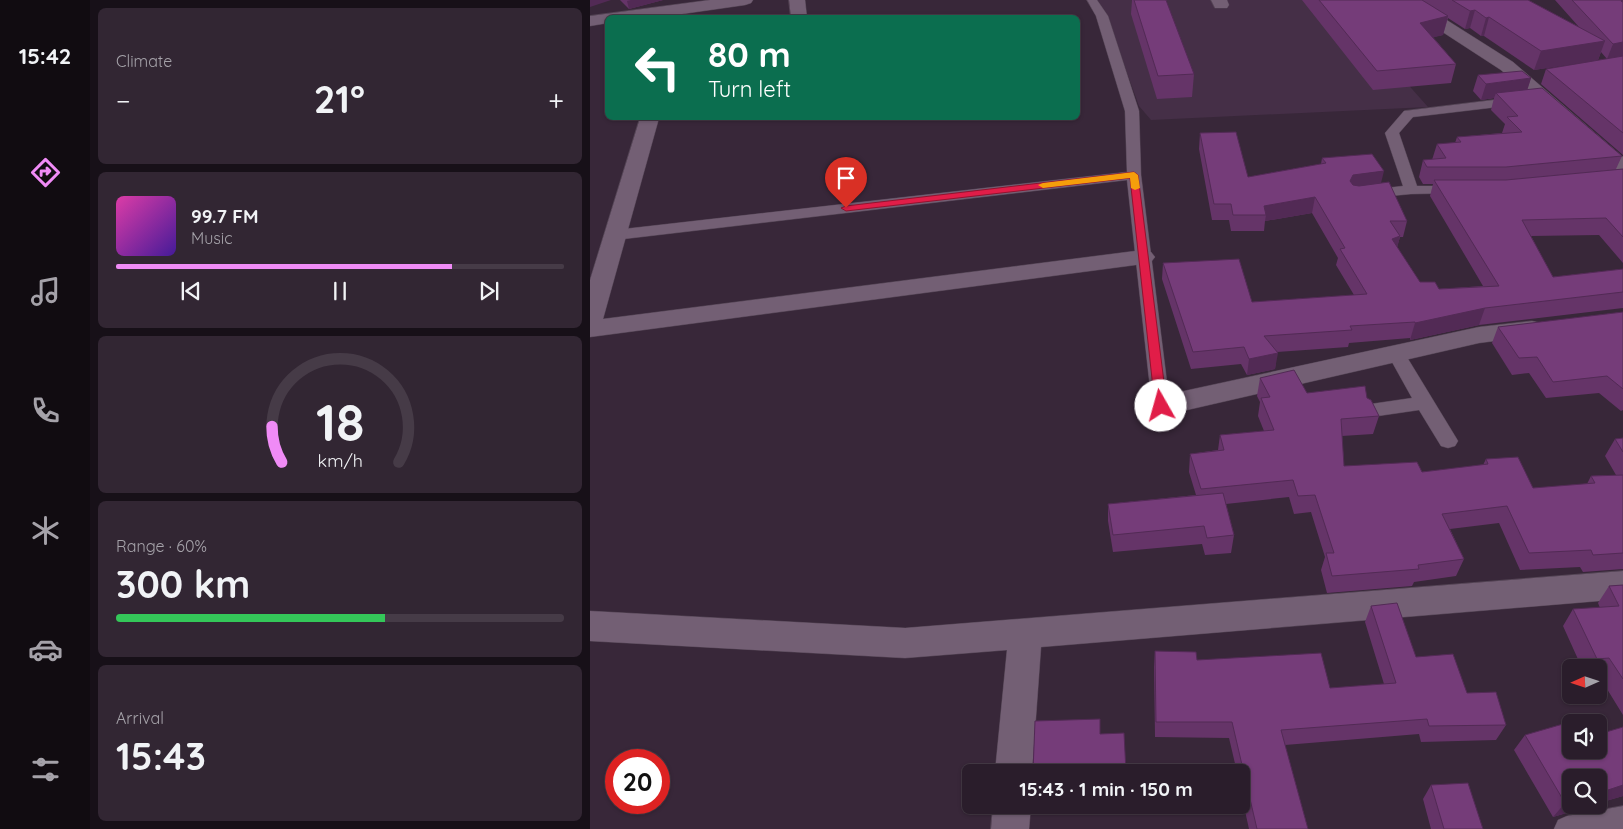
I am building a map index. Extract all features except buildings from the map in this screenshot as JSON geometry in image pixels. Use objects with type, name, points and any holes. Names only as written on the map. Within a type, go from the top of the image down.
[{"type":"street","points":[[637,15],[745,0]]},
{"type":"street","points":[[797,0],[799,15]]},
{"type":"street","points":[[1404,0],[1507,66],[1544,98],[1620,175]]},
{"type":"street","points":[[590,21],[605,18]]},
{"type":"street","points":[[1522,79],[1540,76]]},
{"type":"street","points":[[590,320],[648,120]]},
{"type":"street","points":[[590,329],[1143,257]]},
{"type":"street","points":[[1161,406],[1479,335],[1554,326]]},
{"type":"street","points":[[590,626],[905,643],[1623,585]]},
{"type":"street","points":[[1015,764],[1025,634]]},
{"type":"street","points":[[1010,829],[1011,814]]},
{"type":"lane","points":[[1092,0],[1102,16],[1116,53],[1132,111],[1134,175],[1161,406]]},
{"type":"lane","points":[[1411,190],[1392,133],[1409,114],[1544,98]]},
{"type":"lane","points":[[615,235],[1134,175]]},
{"type":"lane","points":[[1355,196],[1411,190],[1471,190]]},
{"type":"lane","points":[[1396,353],[1448,441]]},
{"type":"lane","points":[[1371,410],[1424,403]]},
{"type":"lane","points":[[1567,829],[1623,819]]},
{"type":"shaded area","points":[[1097,0],[1333,0],[1428,107],[1151,120],[1139,106],[1106,15]]},
{"type":"slow traffic","points":[[1043,185],[1134,175],[1135,188]]},
{"type":"route","points":[[846,208],[1134,175],[1161,406]]}]
